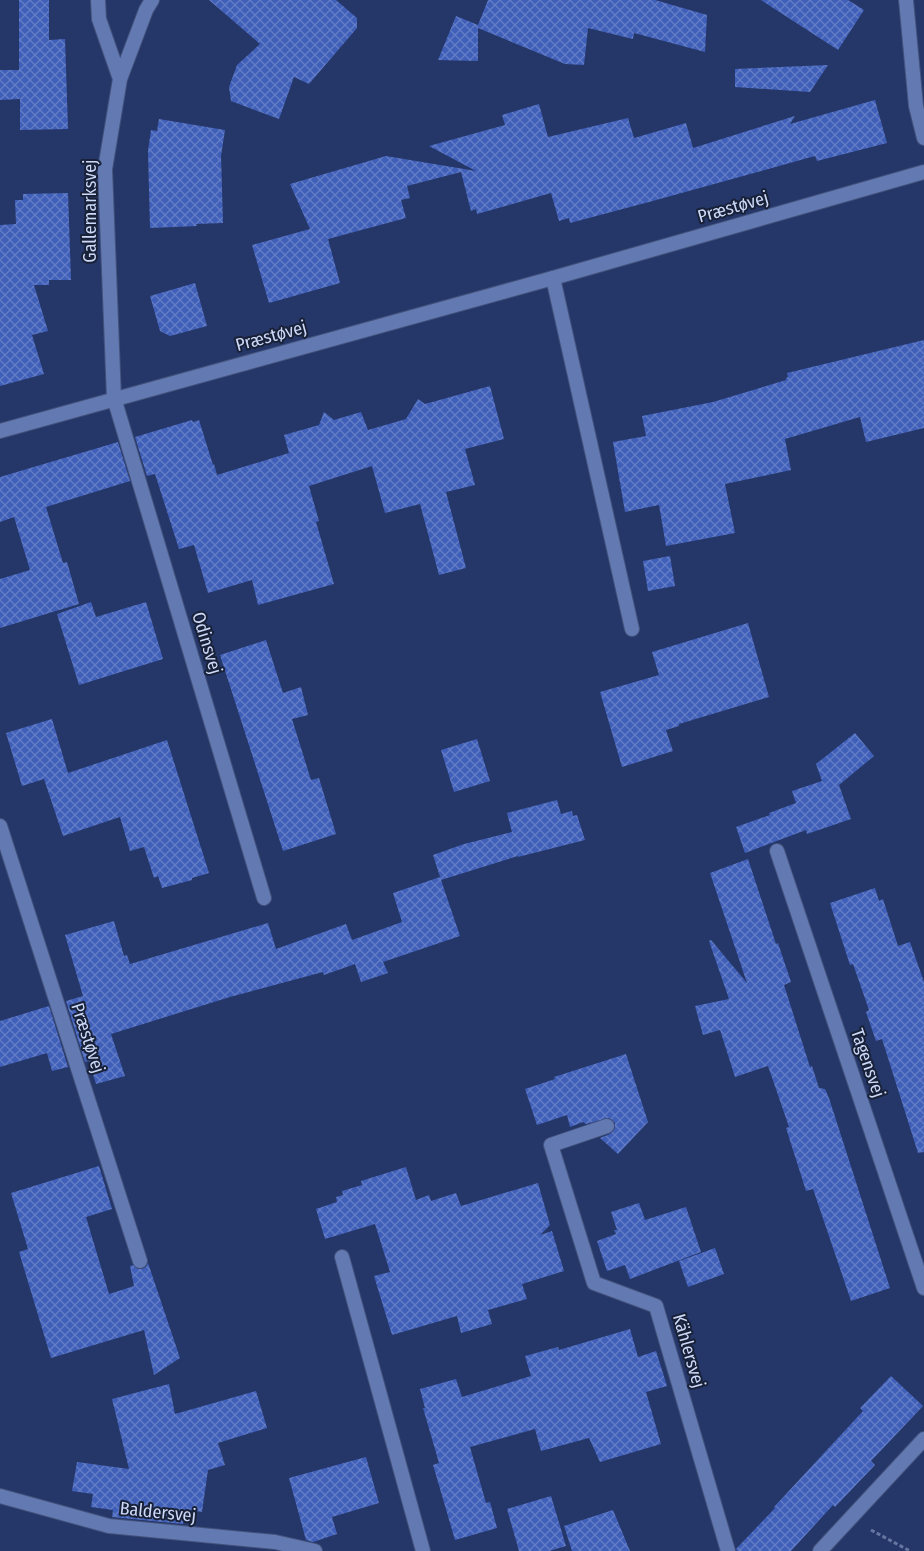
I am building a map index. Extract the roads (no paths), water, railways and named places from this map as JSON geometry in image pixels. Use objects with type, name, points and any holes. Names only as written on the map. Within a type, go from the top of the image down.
[{"type":"street","points":[[98,0],[99,19],[120,79]]},
{"type":"street","name":"Gallemarksvej","points":[[114,398],[105,169],[120,79],[146,10],[152,0]]},
{"type":"street","points":[[906,0],[916,106],[924,138]]},
{"type":"street","name":"Præstøvej","points":[[0,431],[553,278],[924,172]]},
{"type":"street","points":[[553,278],[632,629]]},
{"type":"street","name":"Odinsvej","points":[[114,398],[264,898]]},
{"type":"street","name":"Præstøvej","points":[[0,826],[140,1261]]},
{"type":"street","name":"Tagensvej","points":[[777,851],[924,1288]]},
{"type":"street","name":"Kählersvej","points":[[608,1126],[551,1145],[594,1283],[656,1306],[728,1551]]},
{"type":"street","points":[[342,1257],[423,1551]]},
{"type":"street","points":[[820,1551],[924,1439]]},
{"type":"street","name":"Baldersvej","points":[[0,1496],[109,1526],[275,1542],[315,1551]]}]
